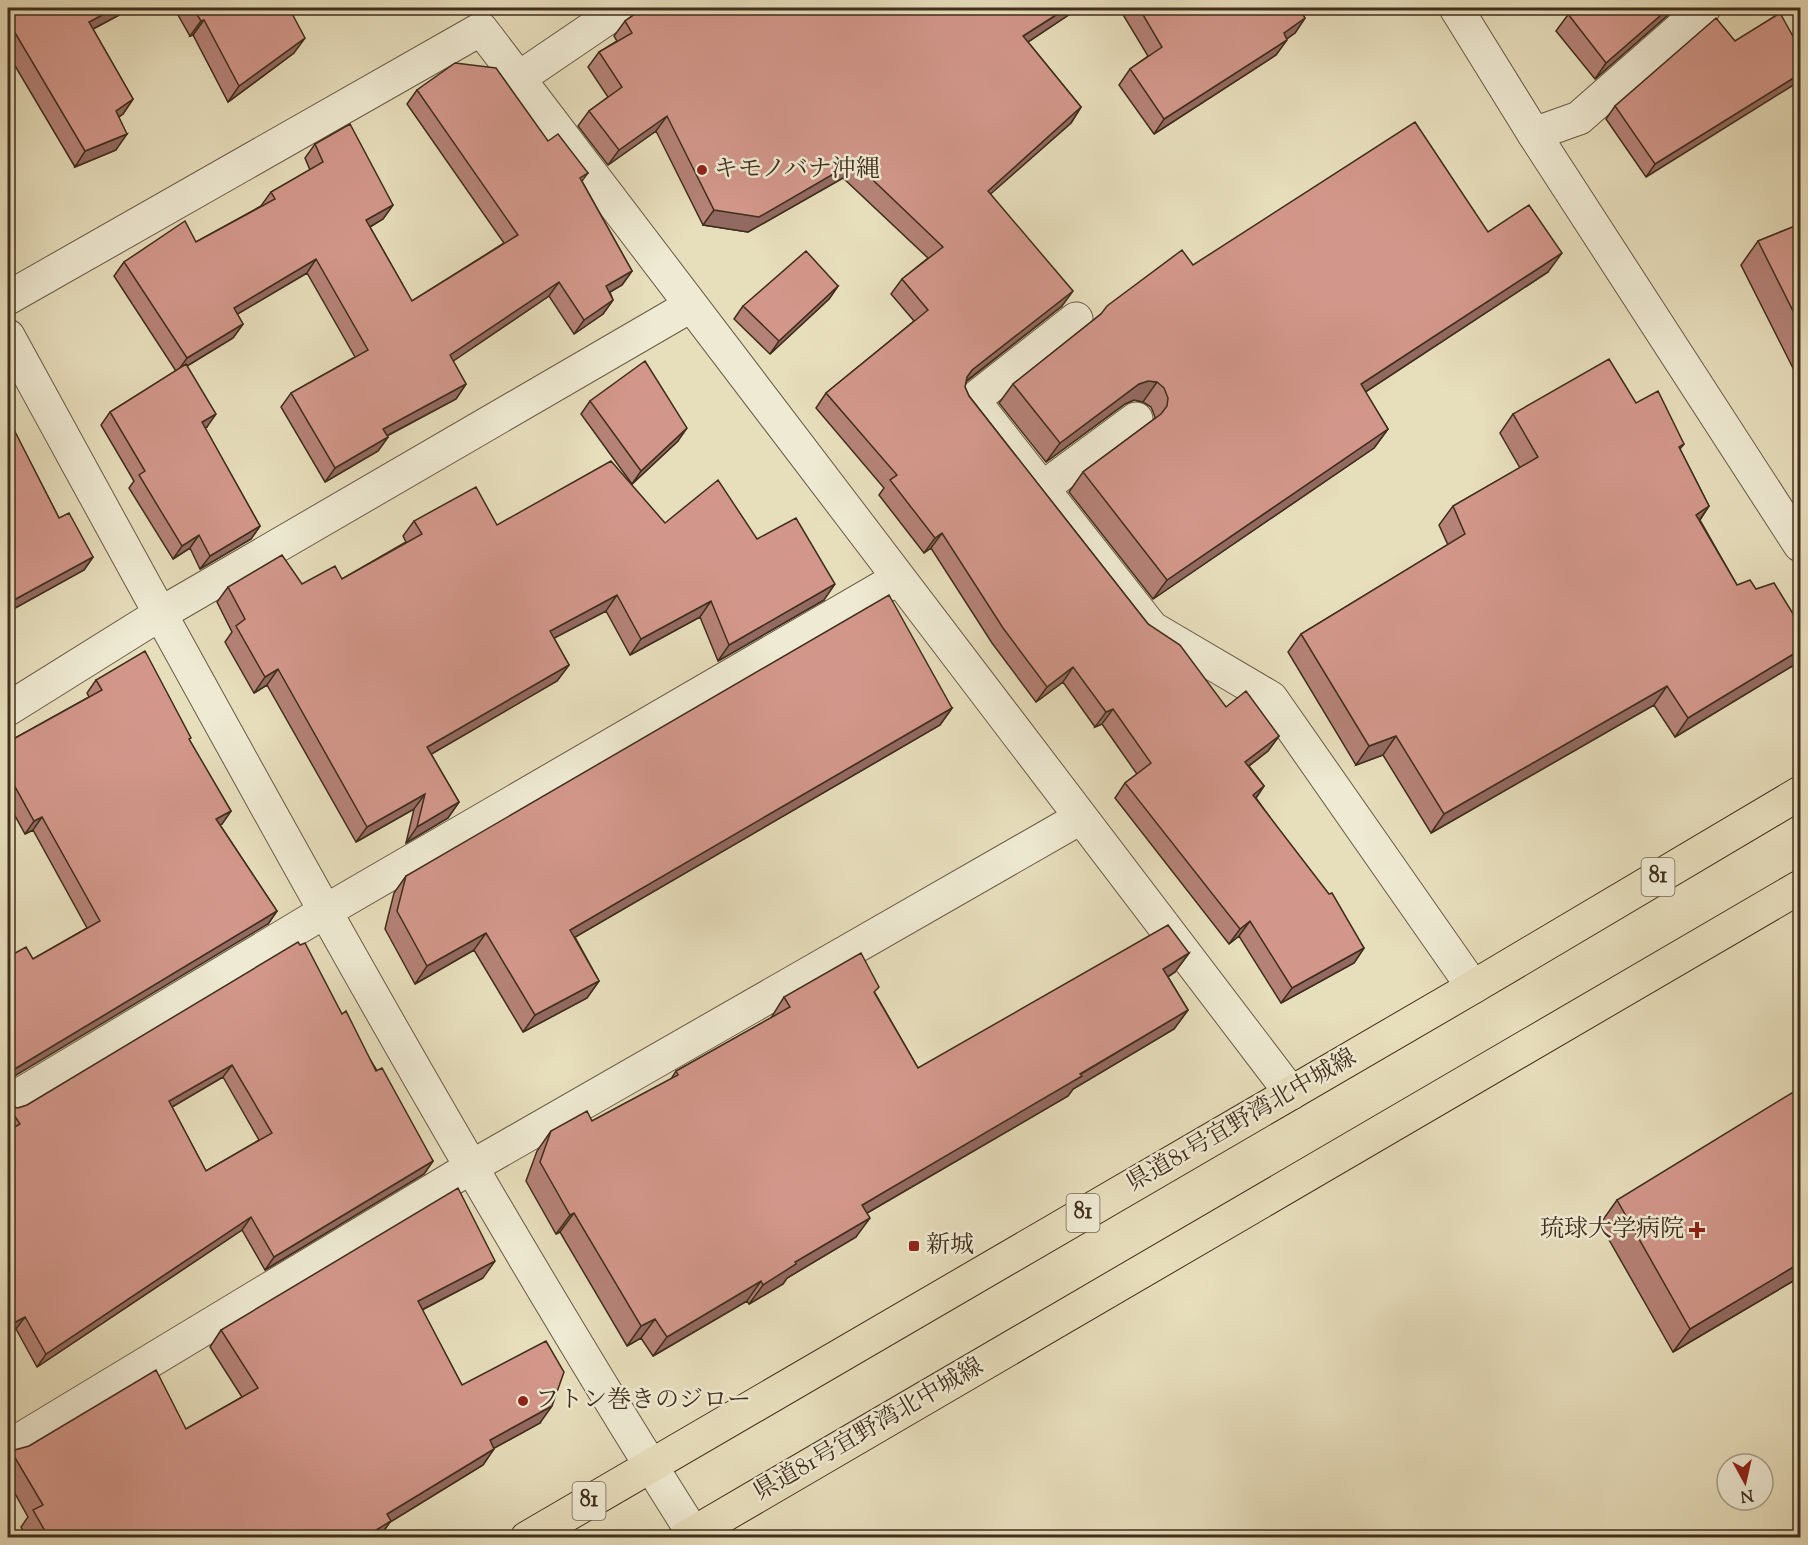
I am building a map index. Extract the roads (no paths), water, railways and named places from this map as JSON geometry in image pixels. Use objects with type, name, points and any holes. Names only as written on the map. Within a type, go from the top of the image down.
[{"type":"main road","name":"県道81号宜野湾北中城線","points":[[527,1538],[1473,987],[1800,793]]},
{"type":"main road","name":"県道81号宜野湾北中城線","points":[[689,1535],[1800,887]]},
{"type":"street","points":[[519,78],[622,8]]},
{"type":"street","points":[[1456,8],[1534,134],[1800,545]]},
{"type":"street","points":[[1534,134],[1579,118],[1704,8]]},
{"type":"street","points":[[8,298],[481,29],[897,579],[1291,1093]]},
{"type":"street","points":[[8,709],[160,614],[690,306]]},
{"type":"street","points":[[1076,319],[973,400],[1044,487],[1152,628],[1271,698],[1473,987]]},
{"type":"street","points":[[8,336],[324,912],[689,1535]]},
{"type":"street","points":[[1044,487],[1136,419]]},
{"type":"street","points":[[8,1102],[324,912],[897,579]]},
{"type":"street","points":[[8,1447],[473,1167],[1080,818]]},
{"type":"place","name":"キモノバナ沖縄","points":[[702,170]]},
{"type":"place","name":"琉球大学病院","points":[[1697,1230]]},
{"type":"place","name":"新城","points":[[914,1246]]},
{"type":"place","name":"フトン巻きのジロー","points":[[523,1401]]}]
